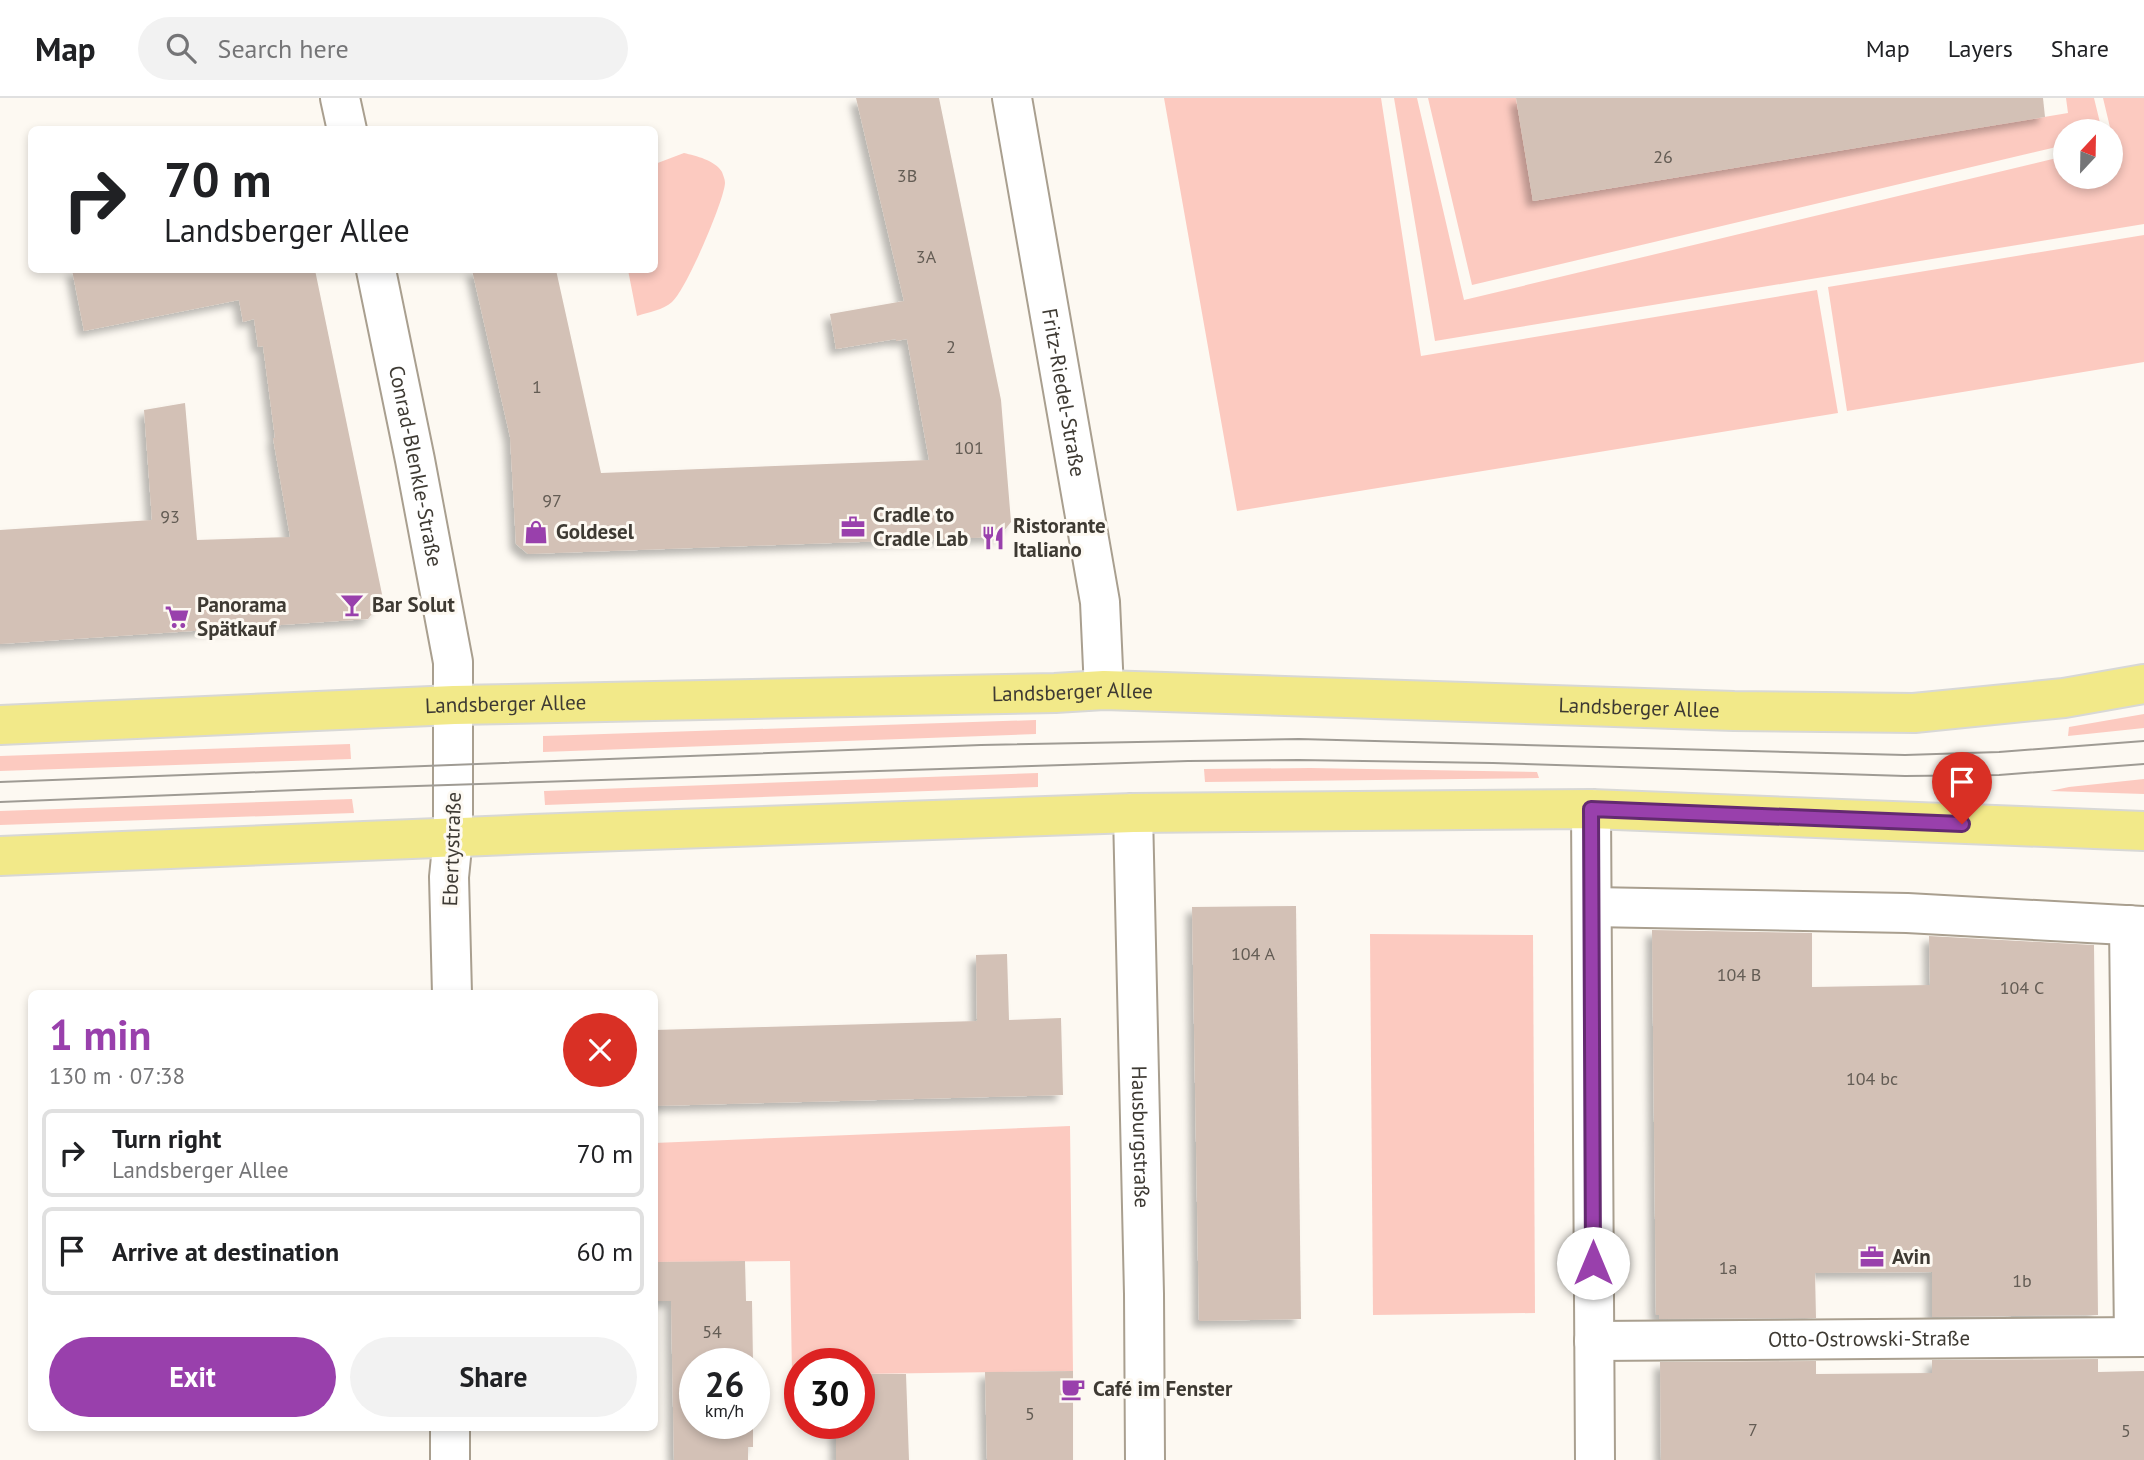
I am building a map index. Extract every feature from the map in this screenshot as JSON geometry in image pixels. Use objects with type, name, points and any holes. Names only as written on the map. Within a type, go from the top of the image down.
[{"type":"main road","name":"Landsberger Allee","points":[[0,725],[454,705],[1104,690],[1734,711],[1914,713],[2064,698],[2144,684]]},
{"type":"main road","points":[[0,856],[1133,813],[1591,809],[2144,831]]},
{"type":"street","points":[[340,98],[346,126]]},
{"type":"street","name":"Fritz-Riedel-Straße","points":[[1012,98],[1100,602],[1104,690]]},
{"type":"street","name":"Conrad-Blenkle-Straße","points":[[377,273],[453,662],[454,705]]},
{"type":"street","name":"Ebertystraße","points":[[452,990],[449,877],[453,837],[454,705]]},
{"type":"street","points":[[1591,809],[1595,1460]]},
{"type":"street","name":"Hausburgstraße","points":[[1133,813],[1145,1460]]},
{"type":"street","points":[[1592,907],[1907,913],[2136,926],[2139,1337]]},
{"type":"street","name":"Otto-Ostrowski-Straße","points":[[1594,1341],[2139,1337]]},
{"type":"street","points":[[450,1431],[450,1460]]},
{"type":"shaded area","points":[[1164,98],[1381,98],[1421,356],[1817,290],[1838,413],[1237,511]]},
{"type":"shaded area","points":[[1394,98],[1417,98],[1464,300],[2053,159],[2053,189],[2123,189],[2123,119],[2108,119],[2103,98],[2144,98],[2144,224],[1435,341]]},
{"type":"shaded area","points":[[1428,98],[1516,98],[1533,201],[2068,113],[2066,98],[2094,98],[2099,119],[2053,119],[2053,148],[1472,285]]},
{"type":"shaded area","points":[[684,153],[705,159],[719,168],[725,183],[703,245],[678,294],[664,307],[637,316],[629,273],[658,273],[658,163]]},
{"type":"shaded area","points":[[2144,235],[2144,362],[1847,411],[1828,287]]},
{"type":"shaded area","points":[[2144,714],[2144,728],[2068,736],[2069,727]]},
{"type":"shaded area","points":[[1036,720],[1036,734],[543,752],[543,736]]},
{"type":"shaded area","points":[[350,744],[351,759],[0,771],[0,756]]},
{"type":"shaded area","points":[[1204,769],[1537,772],[1539,778],[1205,782]]},
{"type":"shaded area","points":[[1038,773],[1038,787],[545,805],[544,791]]},
{"type":"shaded area","points":[[2144,779],[2144,794],[2050,791],[2069,787]]},
{"type":"shaded area","points":[[352,799],[354,813],[0,825],[0,811]]},
{"type":"shaded area","points":[[1370,934],[1533,935],[1535,1313],[1373,1315]]},
{"type":"shaded area","points":[[1070,1126],[1073,1371],[875,1374],[875,1348],[792,1348],[790,1261],[658,1262],[658,1143]]},
{"type":"building","points":[[856,98],[939,98],[1001,400],[1011,522],[999,537],[528,554],[516,544],[510,437],[473,273],[557,273],[601,473],[929,460],[907,339],[836,349],[830,314],[904,301]]},
{"type":"building","points":[[1516,98],[2043,98],[2045,117],[1533,201]]},
{"type":"building","points":[[73,273],[316,273],[383,599],[368,619],[0,644],[0,530],[152,520],[144,410],[185,403],[197,540],[290,537],[273,438],[263,346],[258,347],[254,319],[243,322],[239,300],[84,331]]},
{"type":"building","points":[[1296,906],[1301,1319],[1199,1321],[1192,907]]},
{"type":"building","points":[[1652,930],[1812,933],[1812,987],[1930,985],[1929,936],[2094,945],[2098,1315],[1932,1317],[1932,1272],[1815,1273],[1816,1318],[1659,1319],[1659,1315],[1656,1315]]},
{"type":"building","points":[[1007,954],[1009,1020],[1061,1018],[1063,1095],[658,1106],[658,1030],[977,1021],[976,955]]},
{"type":"building","points":[[745,1261],[746,1301],[752,1301],[753,1348],[679,1348],[679,1439],[753,1439],[753,1447],[748,1447],[748,1460],[674,1460],[671,1301],[658,1301],[658,1262]]},
{"type":"building","points":[[2098,1359],[2098,1372],[2144,1371],[2144,1460],[1661,1460],[1660,1362],[1816,1361],[1816,1374],[1932,1373],[1932,1360]]},
{"type":"building","points":[[1073,1371],[1073,1460],[987,1460],[985,1372]]},
{"type":"building","points":[[875,1374],[906,1374],[909,1460],[836,1460],[836,1439],[875,1439]]},
{"type":"tram line","points":[[0,782],[981,745],[1299,739],[1905,755],[1999,752],[2144,741]]},
{"type":"tram line","points":[[0,802],[1188,761],[1493,763],[1905,776],[1999,775],[2144,764]]},
{"type":"place","name":"Cradle to Cradle Lab","points":[[853,527]]},
{"type":"place","name":"Goldesel","points":[[536,532]]},
{"type":"place","name":"Ristorante Italiano","points":[[993,538]]},
{"type":"place","name":"Bar Solut","points":[[352,605]]},
{"type":"place","name":"Panorama Spätkauf","points":[[177,617]]},
{"type":"place","name":"Avin","points":[[1872,1257]]},
{"type":"place","name":"Café im Fenster","points":[[1073,1389]]},
{"type":"route","points":[[1593,1263],[1591,809],[1962,824]]}]
